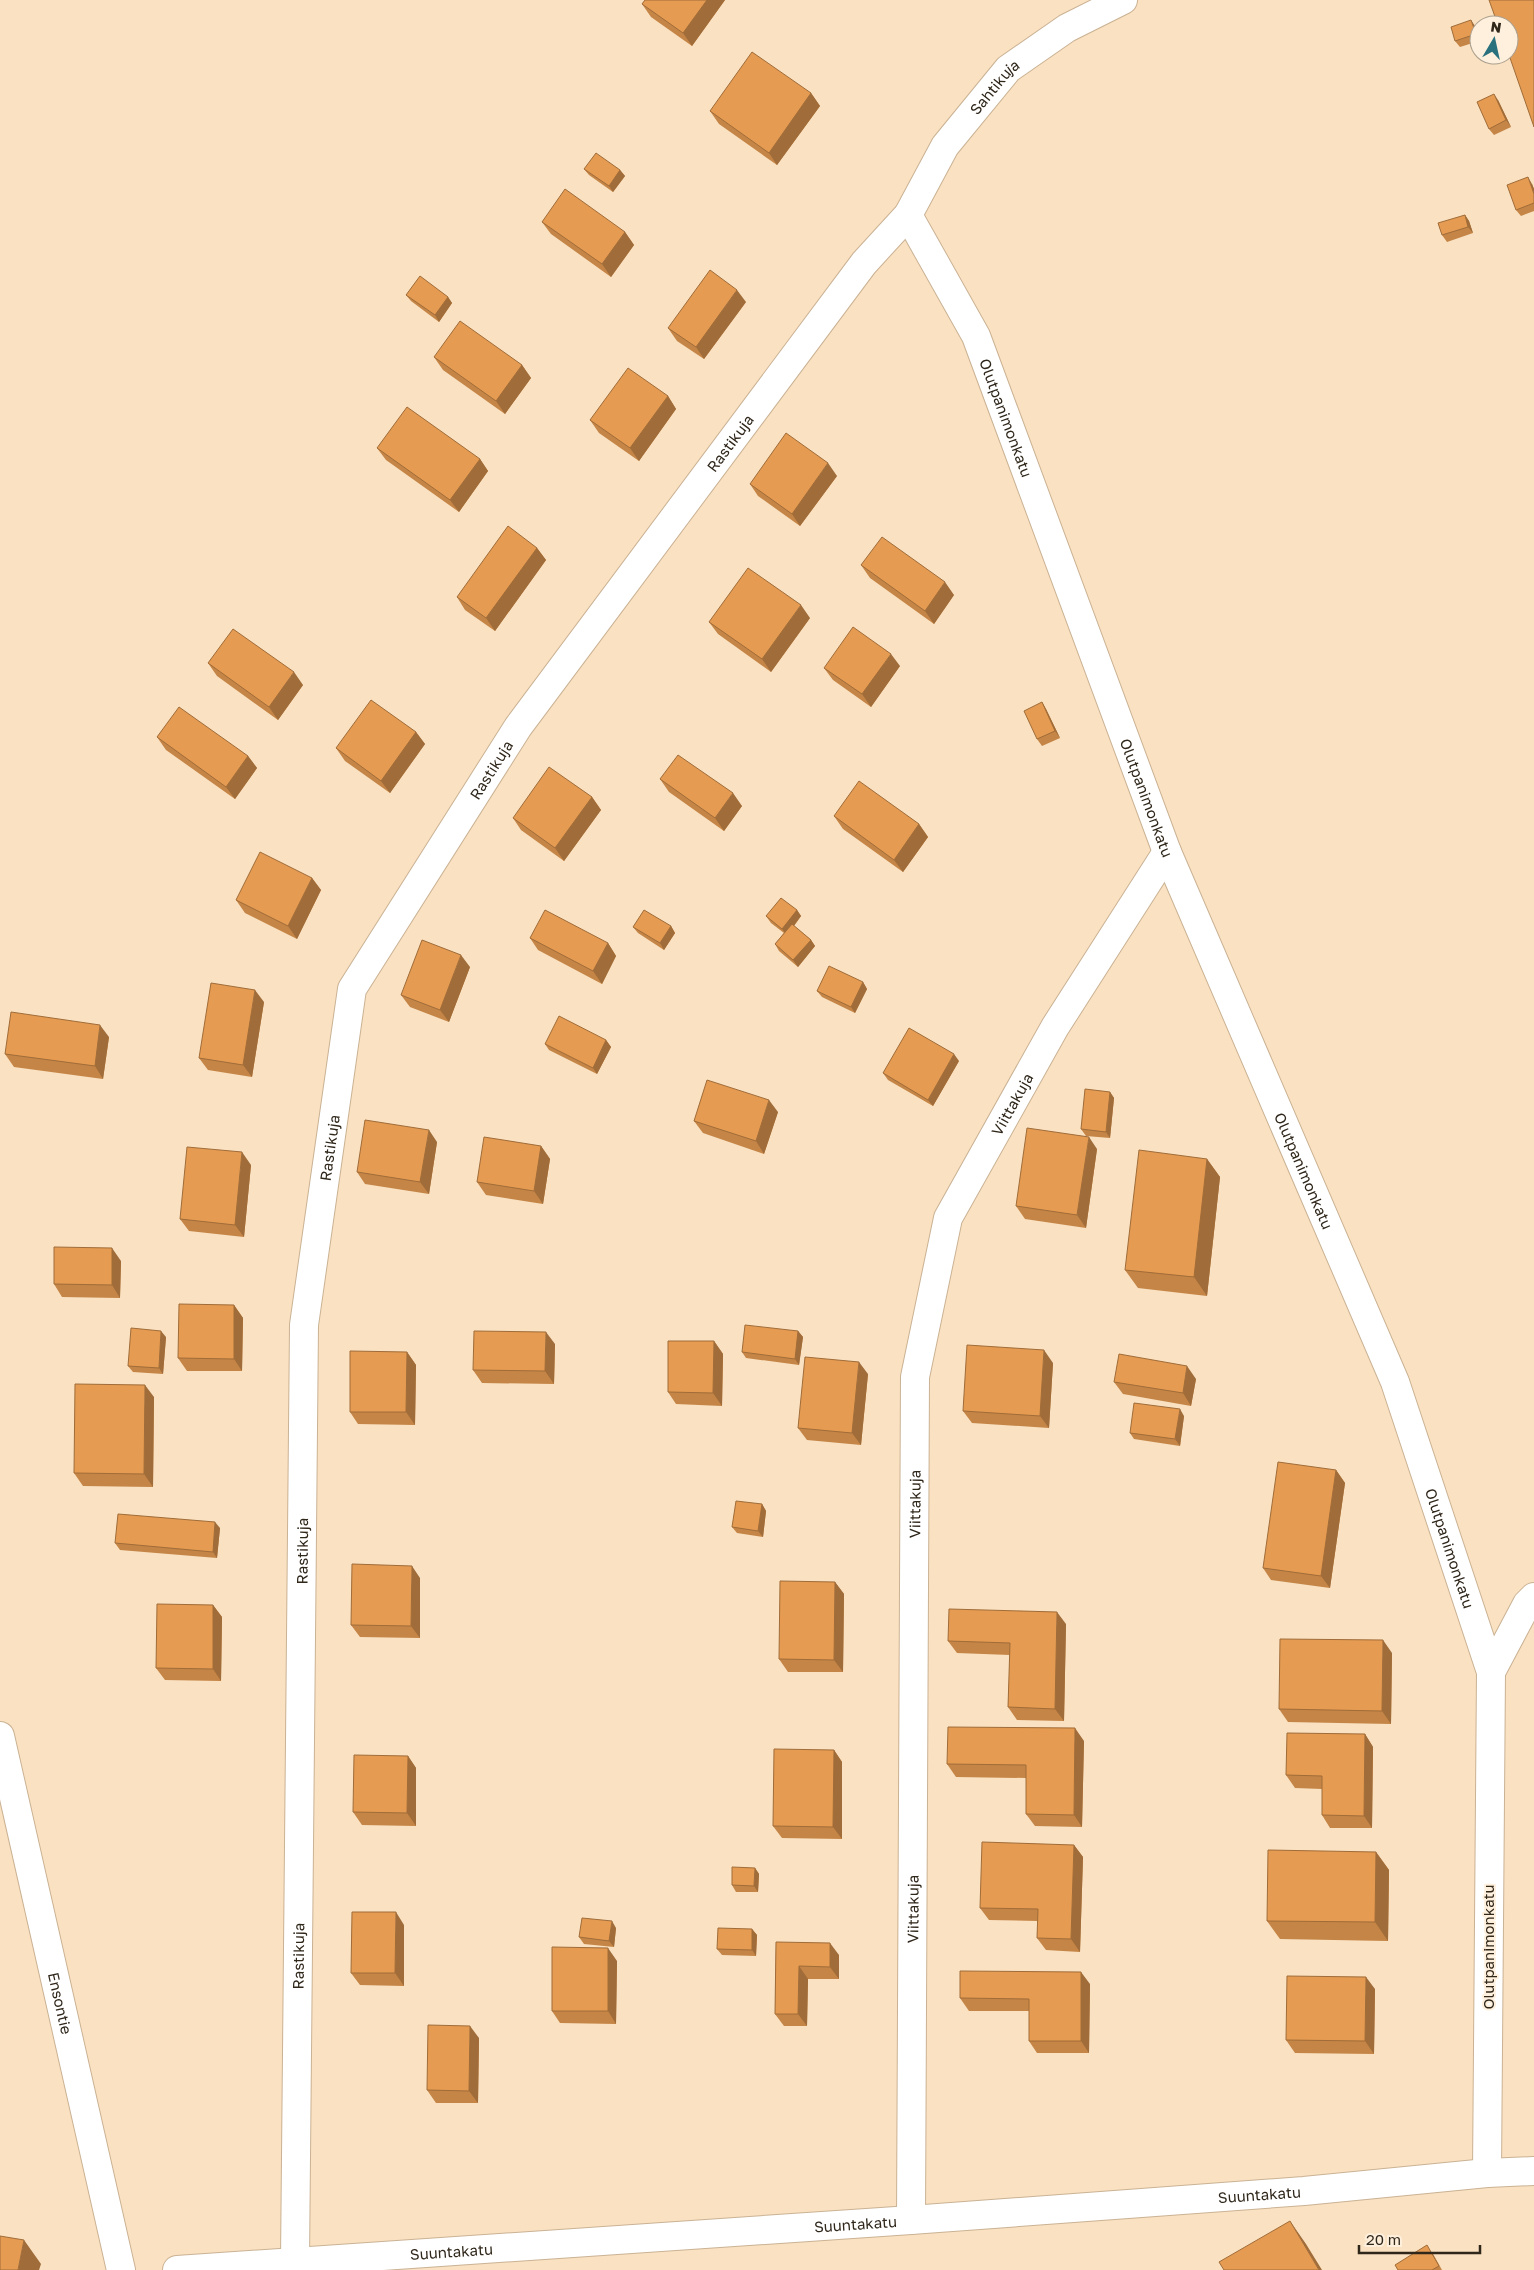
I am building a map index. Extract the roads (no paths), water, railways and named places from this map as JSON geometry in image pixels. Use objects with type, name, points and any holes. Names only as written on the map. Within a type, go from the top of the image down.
[{"type":"street","name":"Sahtikuja","points":[[908,215],[945,146],[1008,69],[1067,28],[1123,0]]},
{"type":"street","name":"Olutpanimonkatu","points":[[908,215],[976,336],[1167,852],[1395,1382],[1491,1672],[1487,2172]]},
{"type":"street","name":"Rastikuja","points":[[295,2261],[304,1325],[352,989],[518,727],[864,263],[908,215]]},
{"type":"street","name":"Viittakuja","points":[[910,2220],[915,1377],[948,1218],[1055,1027],[1167,852]]},
{"type":"street","points":[[1491,1672],[1526,1604],[1534,1597]]},
{"type":"street","name":"Ensontie","points":[[0,1736],[121,2270]]},
{"type":"street","name":"Suuntakatu","points":[[177,2270],[910,2220],[1304,2191],[1487,2172],[1534,2171]]}]
